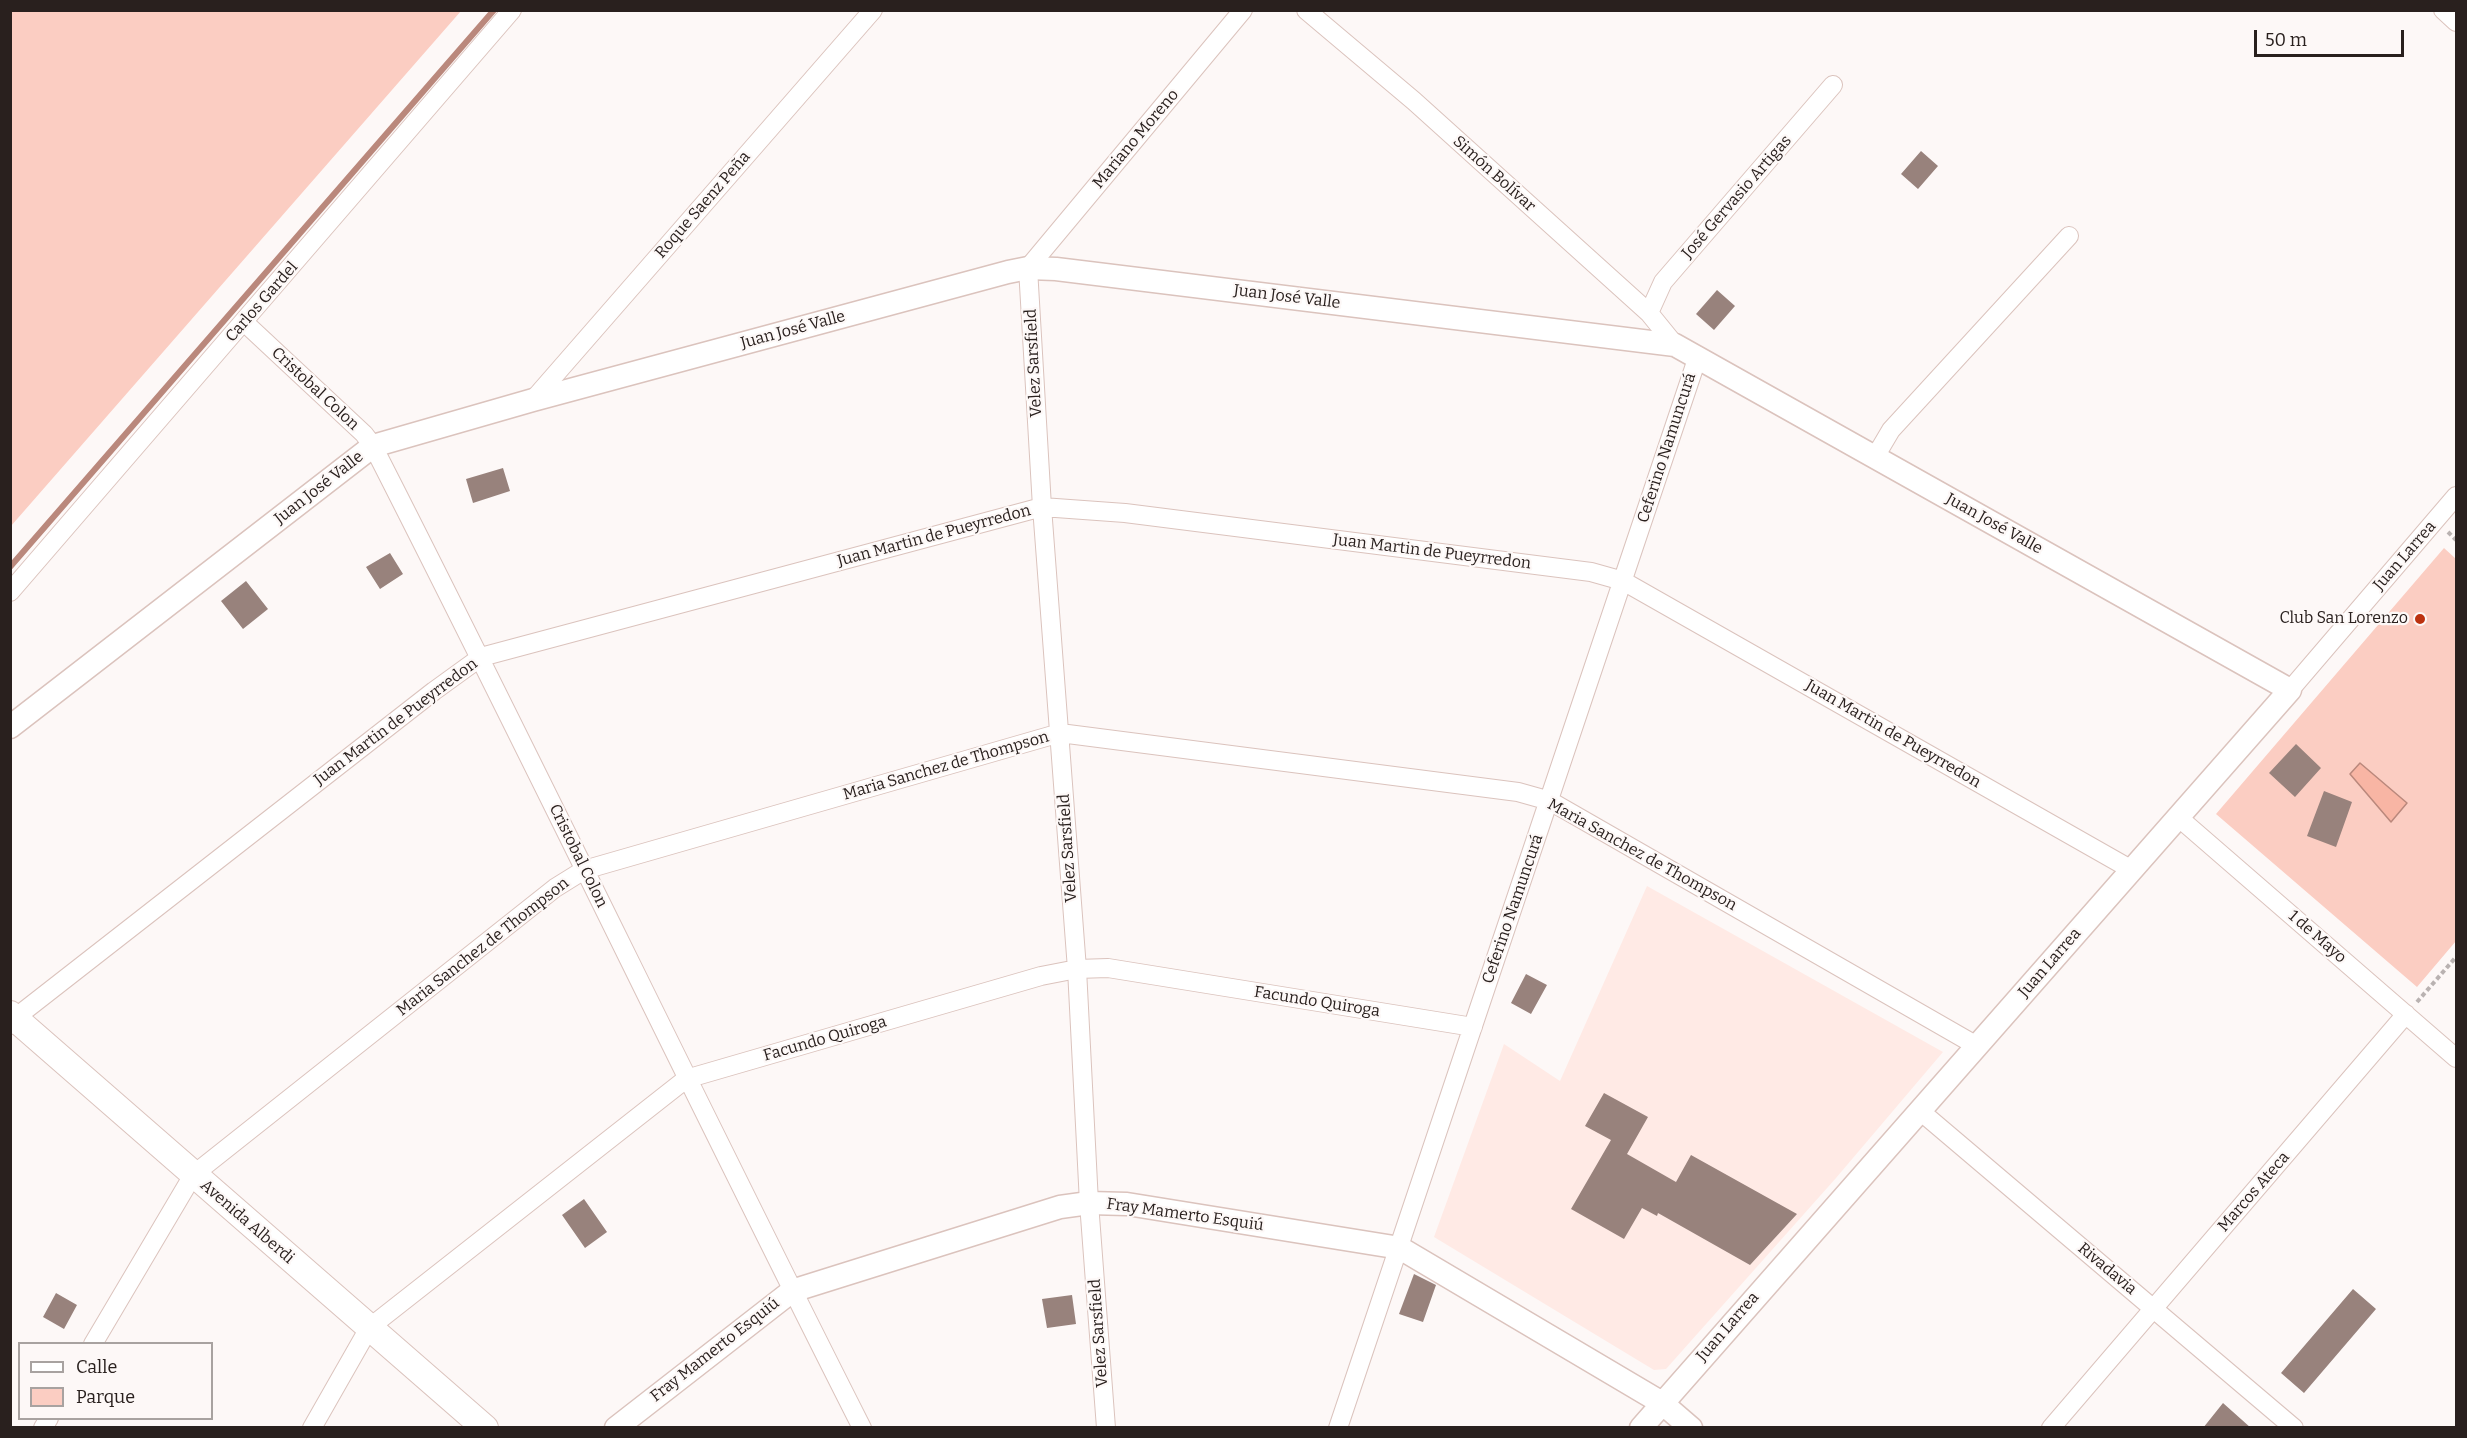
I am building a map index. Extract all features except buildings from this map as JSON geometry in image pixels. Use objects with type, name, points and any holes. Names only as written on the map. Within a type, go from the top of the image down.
[{"type":"main road","name":"Avenida Alberdi","points":[[12,1019],[485,1428]]},
{"type":"street","name":"Carlos Gardel","points":[[10,592],[512,10]]},
{"type":"street","name":"Roque Saenz Peña","points":[[533,400],[873,10]]},
{"type":"street","name":"Mariano Moreno","points":[[1028,268],[1244,10]]},
{"type":"street","name":"Simón Bolívar","points":[[1306,10],[1414,101],[1649,313],[1675,345]]},
{"type":"street","points":[[2443,10],[2457,22]]},
{"type":"street","name":"José Gervasio Artigas","points":[[1649,313],[1663,282],[1833,85]]},
{"type":"street","points":[[1875,457],[1891,430],[2069,236]]},
{"type":"street","name":"Juan José Valle","points":[[10,727],[373,446],[533,400],[1028,268],[1056,268],[1675,345],[2290,690]]},
{"type":"street","name":"Velez Sarsfield","points":[[1028,268],[1042,507],[1077,969],[1089,1203],[1106,1428]]},
{"type":"street","name":"Cristobal Colon","points":[[244,322],[364,434],[373,446],[481,657],[686,1079],[862,1428]]},
{"type":"street","name":"Ceferino Namuncurá","points":[[1338,1428],[1698,356]]},
{"type":"street","name":"Juan Larrea","points":[[1641,1428],[2290,690],[2457,496]]},
{"type":"street","name":"Juan Martin de Pueyrredon","points":[[12,1019],[434,691],[481,657],[1042,507],[1125,513],[1568,569],[1591,572],[1623,581],[2132,870]]},
{"type":"street","name":"Maria Sanchez de Thompson","points":[[94,1342],[193,1175],[555,888],[584,870],[1060,733],[1518,792],[1550,801],[1977,1046]]},
{"type":"street","name":"1 de Mayo","points":[[2178,817],[2457,1058]]},
{"type":"street","name":"Facundo Quiroga","points":[[312,1428],[369,1328],[686,1079],[1041,976],[1077,969],[1108,968],[1473,1027]]},
{"type":"street","name":"Marcos Ateca","points":[[2051,1428],[2406,1014]]},
{"type":"street","name":"Rivadavia","points":[[1920,1110],[2294,1428]]},
{"type":"street","name":"Fray Mamerto Esquiú","points":[[616,1428],[792,1290],[1060,1207],[1089,1203],[1127,1204],[1400,1248],[1662,1403],[1691,1428]]},
{"type":"path","points":[[2406,1014],[2457,957]]},
{"type":"shaded area","points":[[2360,763],[2407,803],[2391,822],[2350,774]]},
{"type":"shaded area","points":[[1647,886],[1943,1052],[1836,1178],[1666,1369],[1654,1370],[1434,1237],[1504,1044],[1560,1081]]},
{"type":"green space","points":[[10,11],[461,11],[11,526]]},
{"type":"green space","points":[[2444,548],[2456,559],[2456,941],[2417,987],[2216,814]]},
{"type":"waterway","points":[[10,567],[494,10]]},
{"type":"place","name":"Club San Lorenzo","points":[[2420,619]]}]
